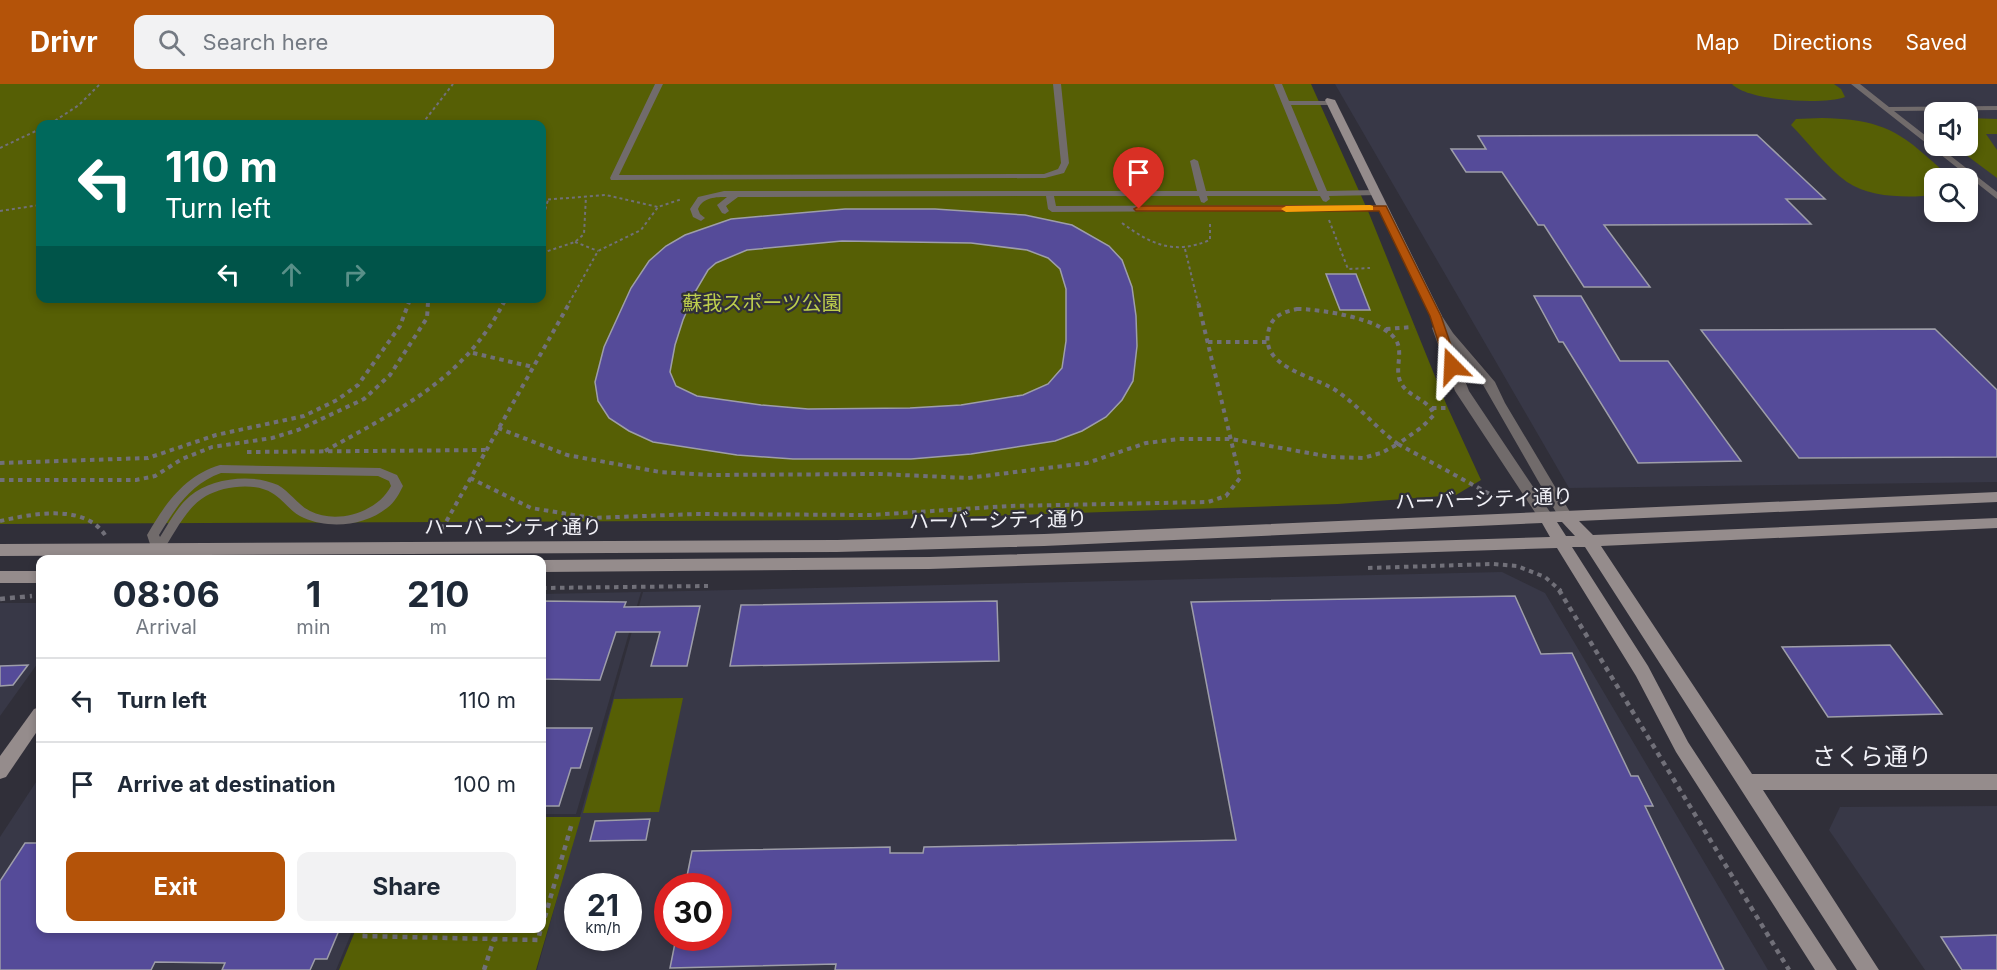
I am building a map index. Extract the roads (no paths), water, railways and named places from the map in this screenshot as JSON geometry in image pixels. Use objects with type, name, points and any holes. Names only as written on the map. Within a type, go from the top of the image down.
[{"type":"street","points":[[1331,101],[1436,316],[1448,335],[1488,381],[1498,403],[1566,517],[1590,542],[1869,970]]},
{"type":"street","points":[[1436,316],[1458,382],[1642,671],[1682,747],[1827,970]]},
{"type":"street","points":[[1458,382],[1468,376],[1488,381]]},
{"type":"street","name":"ハーバーシティ通り","points":[[0,550],[153,555],[837,546],[1140,538],[1291,528],[1997,497]]},
{"type":"street","name":"ハーバーシティ通り","points":[[546,566],[929,563],[1339,552],[1997,523]]},
{"type":"street","points":[[0,577],[36,577]]},
{"type":"street","points":[[0,771],[36,720]]},
{"type":"street","name":"さくら通り","points":[[1746,782],[1997,782]]},
{"type":"lane","points":[[659,84],[614,178],[1045,176],[1061,171],[1065,163],[1057,84]]},
{"type":"lane","points":[[1278,84],[1327,208]]},
{"type":"lane","points":[[1855,84],[1997,196]]},
{"type":"lane","points":[[1286,103],[1331,101]]},
{"type":"lane","points":[[1887,109],[1997,108]]},
{"type":"lane","points":[[1194,161],[1206,209]]},
{"type":"lane","points":[[1258,193],[1266,209]]},
{"type":"lane","points":[[701,218],[696,215],[694,209],[700,199],[715,195],[737,194],[1376,193]]},
{"type":"lane","points":[[725,211],[721,205],[723,202],[737,194]]},
{"type":"lane","points":[[1050,195],[1052,209],[1383,208]]},
{"type":"lane","points":[[231,469],[368,471],[388,474],[396,481],[391,499],[379,509],[363,516],[336,519],[306,514],[276,489],[263,485],[232,484],[211,488],[192,500],[153,555],[153,535],[176,498],[190,484],[209,472],[231,469]]},
{"type":"park label","name":"蘇我スポーツ公園","points":[[762,303]]}]
